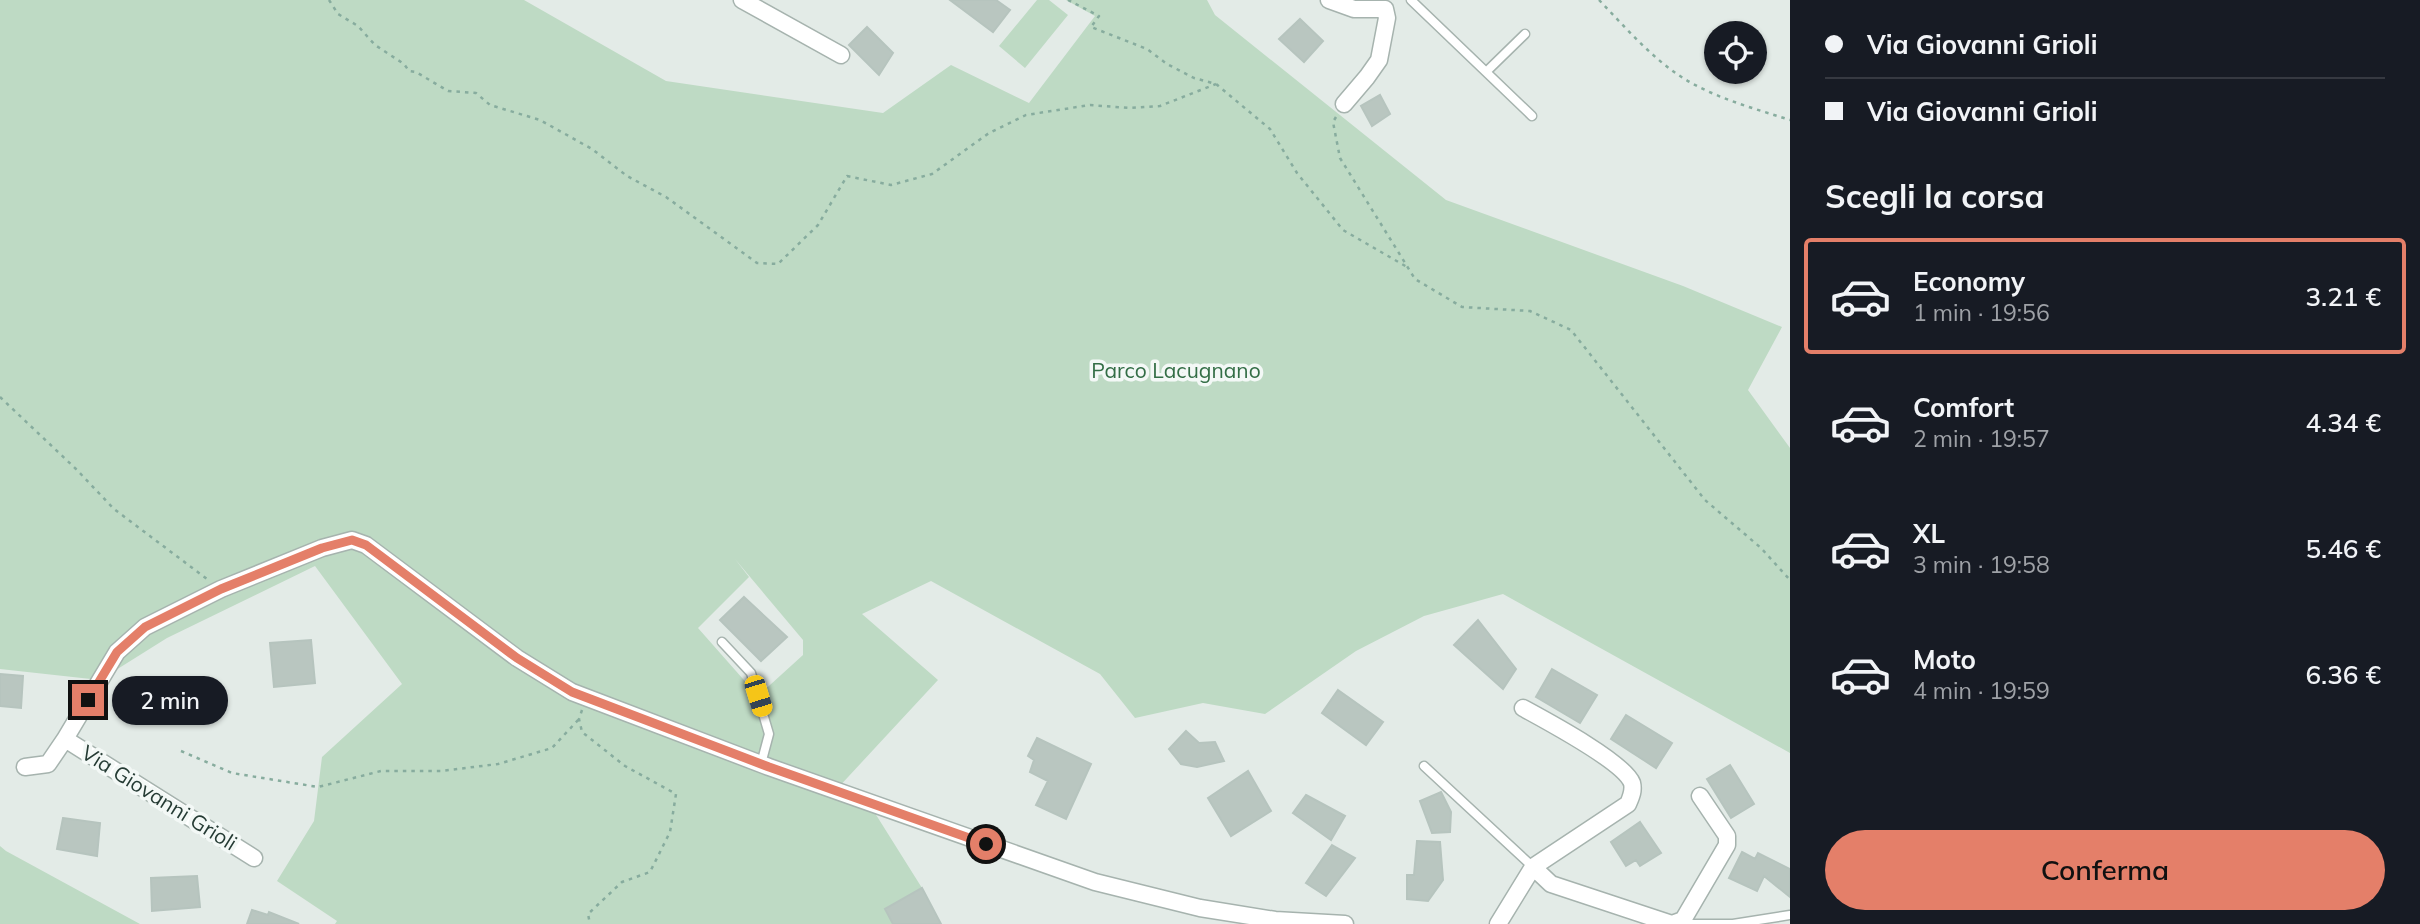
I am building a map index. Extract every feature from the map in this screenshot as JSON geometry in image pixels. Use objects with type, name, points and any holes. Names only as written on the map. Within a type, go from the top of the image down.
[{"type":"street","points":[[742,0],[841,55]]},
{"type":"street","points":[[1329,0],[1354,9],[1390,5],[1380,60],[1344,104]]},
{"type":"street","name":"Via Giovanni Grioli","points":[[25,767],[48,764],[117,652],[145,627],[221,589],[322,548],[352,540],[366,545],[517,658],[572,692],[761,764],[1096,882],[1200,908],[1275,919],[1345,924]]},
{"type":"street","points":[[1498,924],[1533,867],[1628,804],[1633,795],[1632,782],[1623,772],[1580,739],[1523,708]]},
{"type":"street","name":"Via Giovanni Grioli","points":[[65,738],[254,858]]},
{"type":"street","points":[[1533,867],[1551,884],[1672,924],[1683,920],[1727,845],[1727,836],[1700,796]]},
{"type":"lane","points":[[1411,0],[1532,116]]},
{"type":"lane","points":[[1486,72],[1525,34]]},
{"type":"lane","points":[[722,642],[751,673],[769,734],[761,764]]},
{"type":"lane","points":[[1424,766],[1533,867]]},
{"type":"lane","points":[[1681,924],[1733,924],[1790,915]]},
{"type":"path","points":[[329,0],[338,14],[358,26],[375,45],[404,64],[409,71],[416,72],[448,90],[476,93],[489,104],[540,121],[592,149],[627,176],[684,209],[757,263],[778,264],[818,225],[848,176],[891,185],[932,174],[989,133],[1026,115],[1090,105],[1130,108],[1160,106],[1216,84]]},
{"type":"path","points":[[1068,0],[1099,16],[1091,27],[1147,49],[1167,64],[1194,78],[1216,84],[1270,129],[1297,173],[1343,230],[1409,268]]},
{"type":"path","points":[[1599,0],[1651,54],[1696,86],[1742,105],[1790,120]]},
{"type":"path","points":[[1344,104],[1333,122],[1340,158],[1415,279],[1462,307],[1530,311],[1571,330],[1705,500],[1761,548],[1790,580]]},
{"type":"path","points":[[0,397],[114,509],[221,589]]},
{"type":"path","points":[[181,751],[232,773],[318,787],[381,771],[441,771],[498,764],[552,748],[579,719],[587,696]]},
{"type":"path","points":[[579,719],[582,732],[625,766],[676,794],[670,832],[650,872],[622,882],[587,914],[590,924]]},
{"type":"green space","name":"Parco Lacugnano","points":[[0,0],[524,0],[666,81],[883,113],[951,65],[1029,103],[1095,16],[1066,0],[1207,0],[1215,15],[1446,200],[1683,286],[1782,327],[1748,390],[1790,448],[1790,753],[1503,594],[1424,616],[1356,651],[1265,714],[1203,703],[1135,718],[1100,674],[931,581],[862,614],[938,680],[836,790],[868,802],[922,888],[886,909],[893,924],[335,924],[337,921],[277,881],[314,821],[322,757],[402,684],[315,566],[167,638],[100,680],[0,669]],"holes":[[[735,559],[803,640],[803,655],[758,696],[698,628],[749,577]]]},
{"type":"green space","points":[[1037,0],[1049,0],[1068,15],[1025,68],[999,46]]},
{"type":"green space","points":[[0,846],[6,851],[140,924],[0,924]]},
{"type":"building","points":[[950,0],[996,0],[1010,10],[993,32]]},
{"type":"building","points":[[1300,19],[1323,41],[1304,62],[1279,39]]},
{"type":"building","points":[[867,27],[893,53],[879,75],[849,45]]},
{"type":"building","points":[[1380,95],[1390,114],[1372,126],[1361,106]]},
{"type":"building","points":[[744,597],[787,637],[761,661],[720,620]]},
{"type":"building","points":[[1478,620],[1516,669],[1503,689],[1454,645]]},
{"type":"building","points":[[311,640],[315,683],[274,687],[270,643]]},
{"type":"building","points":[[1552,669],[1597,695],[1580,723],[1536,697]]},
{"type":"building","points":[[0,674],[23,676],[21,708],[0,706]]},
{"type":"building","points":[[1338,690],[1383,722],[1366,745],[1322,713]]},
{"type":"building","points":[[1626,715],[1672,743],[1656,768],[1611,739]]},
{"type":"building","points":[[1186,731],[1199,743],[1215,742],[1224,761],[1197,767],[1181,764],[1169,749]]},
{"type":"building","points":[[1037,738],[1091,764],[1066,819],[1036,805],[1048,781],[1030,772],[1034,760],[1028,756]]},
{"type":"building","points":[[1730,765],[1754,804],[1731,818],[1707,779]]},
{"type":"building","points":[[1248,771],[1271,811],[1231,836],[1208,798]]},
{"type":"building","points":[[1441,792],[1451,812],[1450,832],[1432,833],[1420,801]]},
{"type":"building","points":[[1306,795],[1345,816],[1331,840],[1293,813]]},
{"type":"building","points":[[63,818],[100,823],[97,856],[57,849]]},
{"type":"building","points":[[1640,822],[1661,853],[1640,866],[1636,860],[1626,866],[1611,842]]},
{"type":"building","points":[[1417,841],[1440,842],[1443,880],[1428,901],[1407,899],[1407,875],[1414,875]]},
{"type":"building","points":[[1332,845],[1355,858],[1326,896],[1306,883]]},
{"type":"building","points":[[1742,852],[1755,859],[1758,853],[1790,869],[1790,897],[1764,876],[1757,891],[1729,878]]},
{"type":"building","points":[[197,876],[200,907],[152,911],[151,878]]},
{"type":"building","points":[[922,888],[941,924],[893,924],[885,909]]},
{"type":"building","points":[[252,910],[268,915],[269,912],[299,924],[247,924]]},
{"type":"route","points":[[88,700],[117,652],[145,627],[221,589],[322,548],[352,540],[366,545],[517,658],[572,692],[769,767],[986,844]]}]
